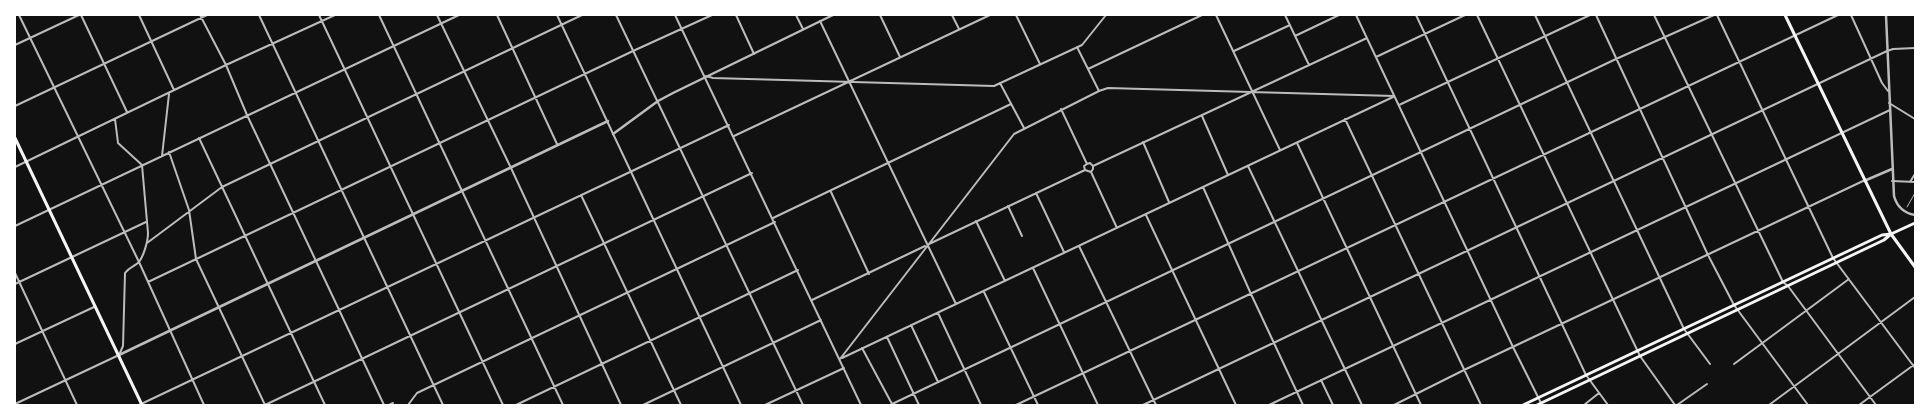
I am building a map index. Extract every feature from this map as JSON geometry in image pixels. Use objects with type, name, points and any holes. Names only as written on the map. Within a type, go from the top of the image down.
[{"type":"main road","points":[[1785,15],[1891,234],[1915,268]]},
{"type":"main road","points":[[15,138],[119,354],[141,405]]},
{"type":"main road","points":[[1540,404],[1838,263],[1915,223]]},
{"type":"main road","points":[[1523,405],[1882,235],[1891,234]]},
{"type":"street","points":[[20,15],[77,137],[139,262],[204,405]]},
{"type":"street","points":[[15,45],[80,15],[128,113]]},
{"type":"street","points":[[139,15],[174,91]]},
{"type":"street","points":[[15,106],[201,16],[207,15]]},
{"type":"street","points":[[259,15],[443,405]]},
{"type":"street","points":[[319,15],[503,405]]},
{"type":"street","points":[[15,167],[226,65],[335,15]]},
{"type":"street","points":[[378,15],[563,405]]},
{"type":"street","points":[[437,15],[511,168],[621,405]]},
{"type":"street","points":[[15,226],[459,15]]},
{"type":"street","points":[[497,15],[557,144]]},
{"type":"street","points":[[557,15],[608,121],[653,222],[741,405]]},
{"type":"street","points":[[147,243],[222,186],[582,15]]},
{"type":"street","points":[[616,15],[803,405]]},
{"type":"street","points":[[675,15],[706,76],[861,405]]},
{"type":"street","points":[[148,282],[712,15]]},
{"type":"street","points":[[736,15],[754,54]]},
{"type":"street","points":[[796,15],[803,29]]},
{"type":"street","points":[[613,134],[658,102],[706,76],[833,15]]},
{"type":"street","points":[[880,15],[900,57]]},
{"type":"street","points":[[952,15],[959,29]]},
{"type":"street","points":[[734,136],[990,15]]},
{"type":"street","points":[[1016,15],[1040,64]]},
{"type":"street","points":[[706,76],[713,78],[992,86],[1077,47],[1085,41],[1106,15]]},
{"type":"street","points":[[1088,69],[1202,15]]},
{"type":"street","points":[[1216,15],[1280,150]]},
{"type":"street","points":[[1285,15],[1309,65]]},
{"type":"street","points":[[1295,36],[1339,15]]},
{"type":"street","points":[[1356,15],[1540,404]]},
{"type":"street","points":[[1416,15],[1586,375],[1608,405]]},
{"type":"street","points":[[1376,57],[1465,15]]},
{"type":"street","points":[[1477,15],[1640,356],[1676,405],[1707,384]]},
{"type":"street","points":[[1535,15],[1684,329],[1710,364]]},
{"type":"street","points":[[1399,105],[1590,15]]},
{"type":"street","points":[[1596,15],[1708,255],[1734,305],[1808,405]]},
{"type":"street","points":[[1654,15],[1783,282],[1788,286],[1876,405]]},
{"type":"street","points":[[862,348],[891,404],[1520,104],[1716,15],[1833,258],[1914,366],[1859,405]]},
{"type":"street","points":[[1016,405],[1838,15]]},
{"type":"street","points":[[1851,15],[1882,83],[1888,91]]},
{"type":"street","points":[[1886,15],[1894,196],[1898,206],[1904,212],[1915,215]]},
{"type":"street","points":[[201,16],[226,65],[247,115],[384,405]]},
{"type":"street","points":[[820,21],[956,304]]},
{"type":"street","points":[[1234,51],[1290,25]]},
{"type":"street","points":[[1117,228],[1091,172],[1093,166],[1367,38]]},
{"type":"street","points":[[1077,47],[1098,91]]},
{"type":"street","points":[[1143,405],[1888,51],[1915,48]]},
{"type":"street","points":[[1000,83],[1024,128]]},
{"type":"street","points":[[840,359],[1014,134],[1098,91],[1108,88],[1394,96]]},
{"type":"street","points":[[162,156],[169,94]]},
{"type":"street","points":[[840,359],[1394,96]]},
{"type":"street","points":[[1889,103],[1915,119]]},
{"type":"street","points":[[773,218],[1012,104]]},
{"type":"street","points":[[1061,109],[1087,164]]},
{"type":"street","points":[[1269,405],[1890,110]]},
{"type":"street","points":[[1202,116],[1228,175]]},
{"type":"street","points":[[115,119],[118,143],[142,165],[147,222],[147,243],[139,262],[129,268],[126,273],[123,346],[119,354]]},
{"type":"street","points":[[1345,119],[1481,405]]},
{"type":"street","points":[[16,403],[608,121]]},
{"type":"street","points":[[141,405],[729,125]]},
{"type":"street","points":[[199,138],[325,405]]},
{"type":"street","points":[[1143,142],[1169,202]]},
{"type":"street","points":[[1297,142],[1421,405]]},
{"type":"street","points":[[169,152],[189,210],[196,259],[265,405],[752,174]]},
{"type":"street","points":[[1087,164],[1093,166]]},
{"type":"street","points":[[1085,170],[1084,167],[1087,164]]},
{"type":"street","points":[[1248,166],[1362,405]]},
{"type":"street","points":[[1394,405],[1512,347],[1892,169]]},
{"type":"street","points":[[812,300],[1085,170],[1091,172]]},
{"type":"street","points":[[1910,182],[1915,174]]},
{"type":"street","points":[[1892,181],[1915,182]]},
{"type":"street","points":[[1203,186],[1303,405]]},
{"type":"street","points":[[831,191],[869,274]]},
{"type":"street","points":[[1036,193],[1065,253]]},
{"type":"street","points":[[1907,207],[1915,193]]},
{"type":"street","points":[[580,195],[681,405]]},
{"type":"street","points":[[1008,206],[1022,236]]},
{"type":"street","points":[[1146,214],[1236,405]]},
{"type":"street","points":[[976,221],[1005,281]]},
{"type":"street","points":[[15,284],[147,222]]},
{"type":"street","points":[[408,405],[417,393],[628,294],[775,222]]},
{"type":"street","points":[[1079,246],[1156,405]]},
{"type":"street","points":[[1033,268],[1098,405]]},
{"type":"street","points":[[516,405],[798,270]]},
{"type":"street","points":[[15,273],[77,405]]},
{"type":"street","points":[[1734,364],[1850,279]]},
{"type":"street","points":[[984,291],[1038,405]]},
{"type":"street","points":[[1769,405],[1915,297]]},
{"type":"street","points":[[15,344],[96,306]]},
{"type":"street","points":[[938,314],[981,405]]},
{"type":"street","points":[[643,405],[821,320]]},
{"type":"street","points":[[911,325],[938,382]]},
{"type":"street","points":[[887,337],[919,405]]},
{"type":"street","points":[[765,405],[844,368]]},
{"type":"street","points":[[1321,380],[1333,405]]},
{"type":"street","points":[[1584,405],[1599,393]]},
{"type":"street","points":[[389,405],[393,403]]}]
